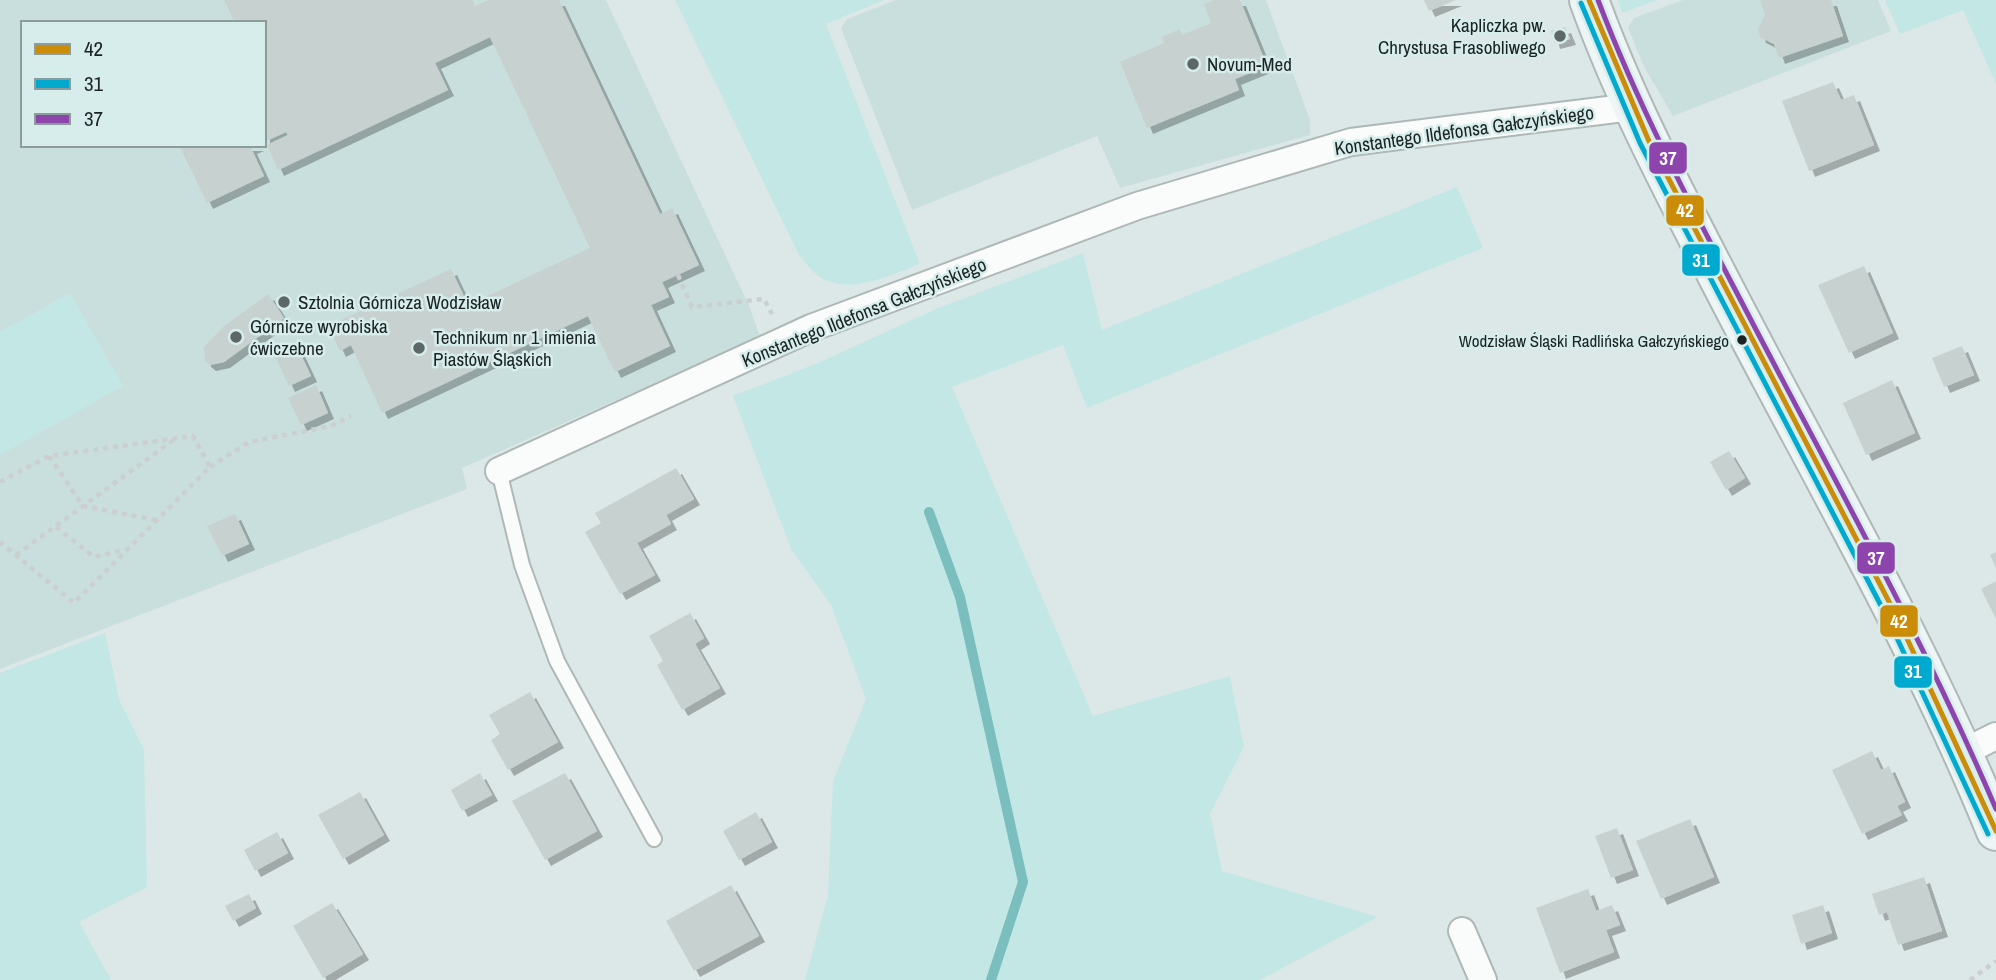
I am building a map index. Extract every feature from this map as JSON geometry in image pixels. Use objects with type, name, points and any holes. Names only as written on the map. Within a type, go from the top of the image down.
[{"type":"street","points":[[1590,0],[1632,107],[1980,744],[1996,831]]},
{"type":"street","name":"Konstantego Ildefonsa Gałczyńskiego","points":[[499,471],[783,341],[1137,206],[1351,142],[1632,107]]},
{"type":"street","points":[[1462,931],[1483,980]]},
{"type":"lane","name":"Konstantego Ildefonsa Gałczyńskiego","points":[[499,471],[523,565],[557,661],[654,839]]},
{"type":"path","points":[[678,275],[692,307],[764,299],[783,341]]},
{"type":"path","points":[[0,542],[74,603],[211,467],[249,442],[331,426],[351,416]]},
{"type":"path","points":[[0,482],[49,456],[193,436],[211,467]]},
{"type":"path","points":[[16,555],[176,438]]},
{"type":"path","points":[[49,456],[83,506],[157,520]]},
{"type":"path","points":[[56,527],[94,557],[127,550]]},
{"type":"path","points":[[1970,980],[1996,961]]},
{"type":"shaded area","points":[[0,0],[606,0],[750,308],[760,337],[462,468],[467,489],[0,669]]},
{"type":"shaded area","points":[[675,0],[884,0],[826,24],[920,264],[884,278],[847,285],[823,279],[810,268],[799,255]]},
{"type":"shaded area","points":[[896,0],[1266,0],[1310,120],[1310,135],[1120,188],[1097,136],[912,210],[841,28],[847,19]]},
{"type":"shaded area","points":[[1618,0],[1657,0],[1622,13]]},
{"type":"shaded area","points":[[1683,0],[1878,0],[1891,31],[1673,116],[1643,65],[1628,27],[1634,18]]},
{"type":"shaded area","points":[[1885,0],[1996,0],[1996,84],[1963,10],[1900,34]]},
{"type":"shaded area","points":[[1457,187],[1483,248],[1087,408],[1063,345],[952,387],[1093,716],[1230,676],[1244,747],[1210,814],[1222,871],[1378,917],[1260,980],[805,980],[828,895],[833,781],[866,699],[831,605],[791,549],[733,396],[820,362],[936,309],[1083,253],[1102,330]]},
{"type":"shaded area","points":[[70,293],[123,386],[0,455],[0,332]]},
{"type":"shaded area","points":[[105,633],[119,699],[144,749],[147,887],[79,922],[111,980],[0,980],[0,673]]},
{"type":"building","points":[[224,0],[473,0],[475,6],[488,0],[559,0],[660,214],[672,208],[699,265],[662,282],[669,297],[651,305],[670,346],[615,372],[588,316],[382,413],[351,345],[340,351],[330,330],[341,325],[339,321],[451,269],[468,305],[590,248],[490,37],[435,63],[448,90],[278,170],[267,145],[288,135],[286,132],[266,141],[266,21],[234,21]]},
{"type":"building","name":"Novum-Med","points":[[1214,0],[1240,0],[1267,66],[1235,79],[1239,90],[1147,128],[1120,62],[1164,43],[1162,37],[1180,29],[1182,35],[1211,23],[1204,4]]},
{"type":"building","points":[[1424,0],[1456,0],[1429,11]]},
{"type":"building","points":[[1760,0],[1831,0],[1843,36],[1779,58],[1774,44],[1760,37],[1758,29],[1765,15]]},
{"type":"building","name":"Kapliczka pw. Chrystusa Frasobliwego","points":[[1565,27],[1570,39],[1554,43],[1551,31]]},
{"type":"building","points":[[1833,82],[1841,100],[1854,95],[1874,145],[1809,171],[1782,101]]},
{"type":"building","points":[[180,147],[253,147],[251,148],[264,176],[207,203]]},
{"type":"building","points":[[1864,266],[1893,333],[1849,353],[1818,285]]},
{"type":"building","name":"Górnicze wyrobiska ćwiczebne","points":[[268,294],[284,318],[224,362],[210,365],[205,361],[204,347],[223,327]]},
{"type":"building","points":[[295,342],[311,376],[289,386],[273,352]]},
{"type":"building","points":[[1962,346],[1974,375],[1944,387],[1932,358]]},
{"type":"building","points":[[1892,380],[1915,433],[1866,455],[1843,403]]},
{"type":"building","points":[[316,385],[328,413],[301,425],[288,398]]},
{"type":"building","points":[[1729,451],[1745,478],[1726,490],[1710,462]]},
{"type":"building","points":[[676,468],[694,499],[666,515],[671,524],[637,543],[655,575],[620,594],[585,532],[601,523],[595,513]]},
{"type":"building","points":[[235,514],[249,544],[222,556],[207,526]]},
{"type":"building","points":[[1996,552],[1996,568],[1990,555]]},
{"type":"building","points":[[1996,581],[1996,619],[1981,589]]},
{"type":"building","points":[[690,613],[704,638],[695,644],[720,688],[682,710],[657,665],[663,661],[649,636]]},
{"type":"building","points":[[530,692],[558,742],[508,770],[491,740],[500,734],[489,715]]},
{"type":"building","points":[[1872,751],[1881,770],[1889,766],[1905,802],[1897,806],[1902,815],[1862,834],[1832,770]]},
{"type":"building","points":[[480,773],[492,795],[462,811],[451,790]]},
{"type":"building","points":[[565,773],[597,831],[545,860],[512,801]]},
{"type":"building","points":[[360,792],[384,835],[343,859],[318,815]]},
{"type":"building","points":[[756,812],[772,842],[739,860],[723,831]]},
{"type":"building","points":[[1690,819],[1714,877],[1661,899],[1636,841]]},
{"type":"building","points":[[1617,828],[1633,870],[1611,878],[1595,836]]},
{"type":"building","points":[[277,832],[288,853],[255,871],[244,850]]},
{"type":"building","points":[[1924,877],[1942,931],[1898,945],[1887,912],[1879,915],[1872,894]]},
{"type":"building","points":[[731,885],[759,936],[694,971],[666,921]]},
{"type":"building","points":[[1588,889],[1596,911],[1612,905],[1620,925],[1606,930],[1614,952],[1560,973],[1536,908]]},
{"type":"building","points":[[249,894],[256,908],[233,921],[225,906]]},
{"type":"building","points":[[332,903],[363,954],[323,978],[293,926]]},
{"type":"building","points":[[1823,905],[1832,933],[1801,944],[1792,915]]},
{"type":"waterway","points":[[929,512],[960,597],[1023,882],[991,980]]},
{"type":"transit line","name":"42","points":[[1589,0],[1648,139],[1898,619],[1996,831]]},
{"type":"transit line","name":"37","points":[[1598,0],[1664,151],[1905,614],[1996,809]]},
{"type":"transit line","name":"31","points":[[1581,3],[1640,143],[1890,623],[1988,834]]},
{"type":"place","name":"Kapliczka pw. Chrystusa Frasobliwego","points":[[1560,36]]},
{"type":"place","name":"Novum-Med","points":[[1193,64]]},
{"type":"place","name":"Sztolnia Górnicza Wodzisław","points":[[284,302]]},
{"type":"place","name":"Górnicze wyrobiska ćwiczebne","points":[[236,337]]},
{"type":"place","name":"Wodzisław Śląski Radlińska Gałczyńskiego","points":[[1742,340]]},
{"type":"place","name":"Technikum nr 1 imienia Piastów Śląskich","points":[[419,348]]}]
